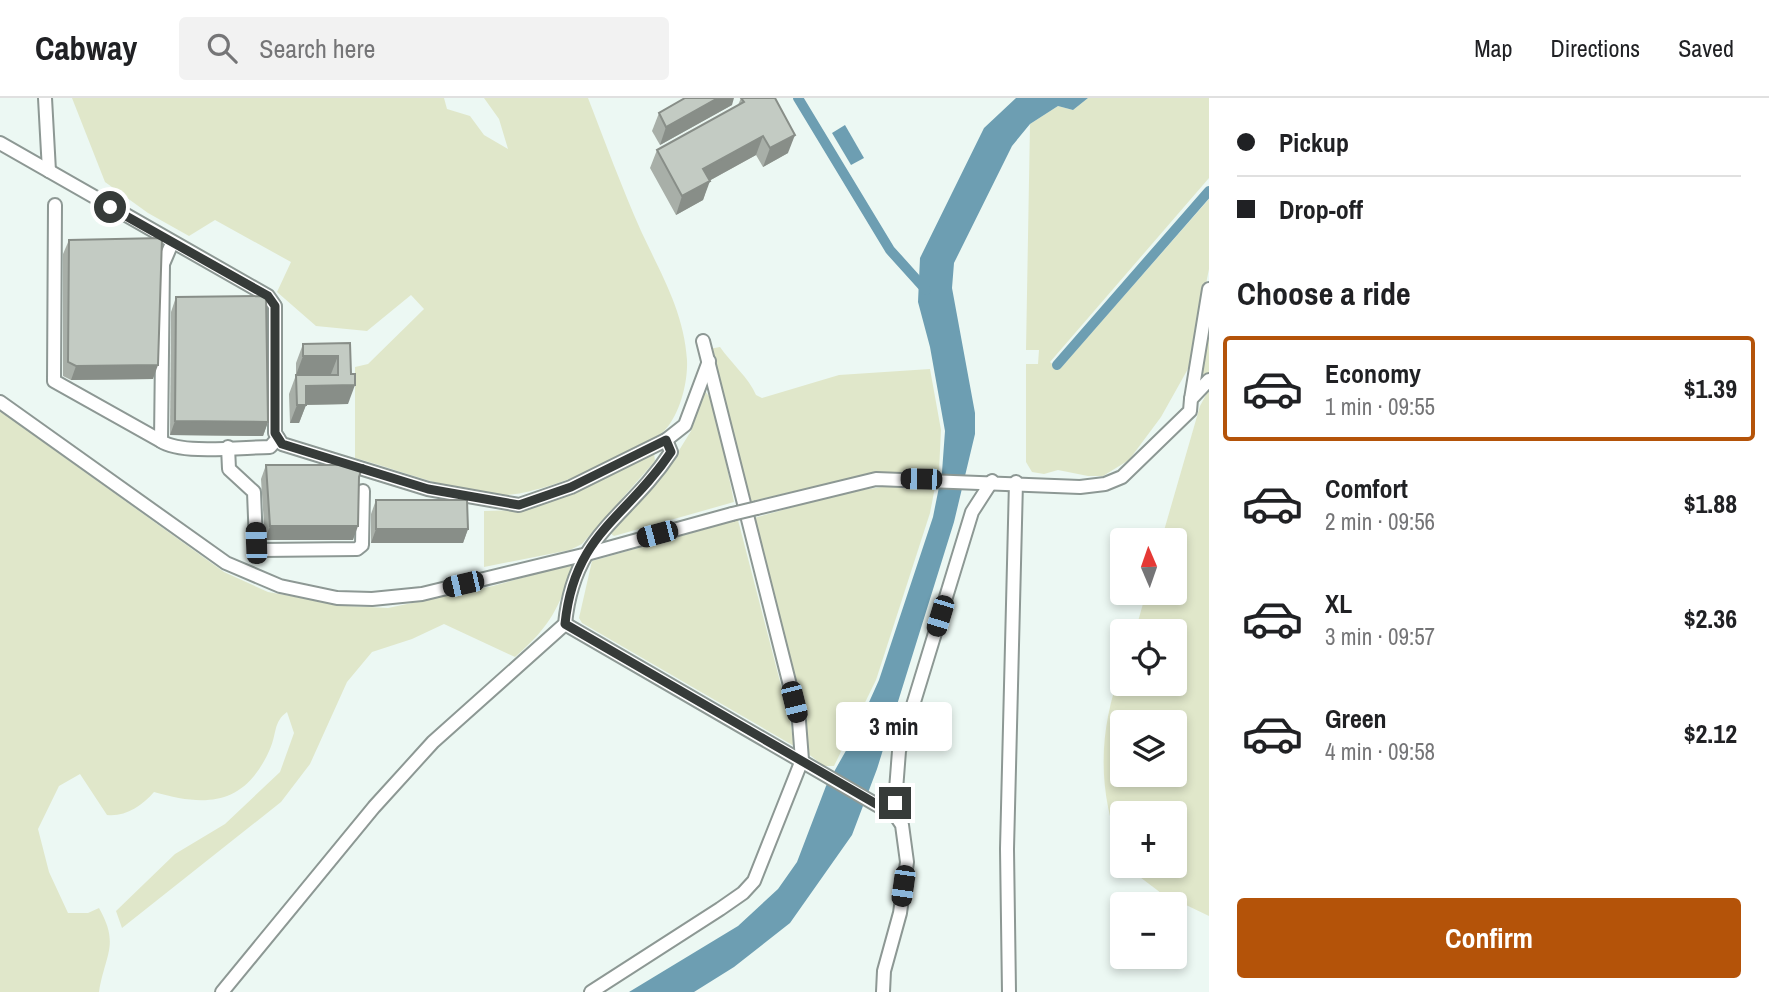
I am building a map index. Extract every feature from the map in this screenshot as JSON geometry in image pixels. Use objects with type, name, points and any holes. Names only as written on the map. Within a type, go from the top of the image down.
[{"type":"street","points":[[44,98],[49,171]]},
{"type":"street","points":[[0,143],[268,296],[275,306],[275,433],[282,444],[428,489],[519,505],[571,487],[666,440],[685,425],[709,361]]},
{"type":"street","points":[[55,205],[54,381],[167,446],[270,447],[278,438]]},
{"type":"street","points":[[161,441],[163,264],[172,243]]},
{"type":"street","points":[[0,402],[226,564],[280,586],[337,598],[395,598],[583,555],[732,514],[876,479],[968,480],[1080,487],[1105,484],[1122,477],[1190,411],[1209,289]]},
{"type":"street","points":[[590,992],[743,893],[762,865],[803,760],[799,721],[703,341]]},
{"type":"street","points":[[1191,399],[1209,380]]},
{"type":"street","points":[[222,992],[374,807],[433,742],[565,624],[567,602],[583,555],[599,533],[662,465],[671,452],[666,440]]},
{"type":"street","points":[[228,447],[229,469],[254,492],[256,543],[261,550],[357,549],[362,545],[363,491]]},
{"type":"street","points":[[897,816],[899,751],[972,512],[992,481]]},
{"type":"street","points":[[1009,992],[1007,849],[1016,482]]},
{"type":"street","points":[[565,624],[897,816],[902,825],[907,862],[900,913],[884,971],[883,992]]},
{"type":"green space","points":[[72,98],[444,98],[447,109],[470,116],[484,135],[508,149],[499,119],[484,98],[588,98],[681,326],[687,369],[682,397],[675,415],[665,430],[653,440],[613,461],[540,489],[519,493],[504,495],[467,490],[355,458],[355,367],[368,364],[424,309],[411,295],[367,331],[316,326],[277,292],[291,262],[215,220],[189,236],[148,213],[105,182]]},
{"type":"green space","points":[[1088,98],[1209,98],[1209,178],[1050,362],[1059,370],[1209,199],[1209,269],[1189,367],[1161,417],[1129,460],[1103,476],[1058,470],[1044,474],[1032,472],[1026,462],[1026,364],[1038,364],[1039,350],[1026,350],[1030,124],[1058,106],[1073,110]]},
{"type":"green space","points":[[1209,317],[1209,374],[1204,375],[1201,373]]},
{"type":"green space","points":[[720,347],[756,395],[762,398],[839,375],[930,369],[941,430],[939,471],[868,474],[748,502],[709,349]]},
{"type":"green space","points":[[1209,389],[1209,916],[1187,905],[1187,892],[1160,892],[1141,878],[1187,878],[1187,801],[1110,801],[1110,815],[1105,784],[1105,738],[1108,715],[1113,696],[1187,696],[1187,619],[1139,619],[1142,606],[1187,605],[1187,528],[1165,528],[1200,406]]},
{"type":"green space","points":[[705,391],[714,403],[734,502],[614,536],[610,533],[670,465],[691,431]]},
{"type":"green space","points":[[0,411],[224,572],[268,592],[347,606],[388,608],[493,586],[575,563],[564,592],[546,625],[515,657],[444,624],[412,639],[372,652],[347,682],[310,764],[281,802],[122,928],[116,911],[175,854],[225,824],[280,772],[294,733],[287,712],[277,724],[272,744],[260,768],[249,782],[222,798],[191,800],[154,792],[133,810],[107,815],[80,774],[59,786],[38,829],[49,872],[68,913],[88,913],[99,908],[109,931],[109,950],[99,992],[0,992]]},
{"type":"green space","points":[[654,453],[655,461],[582,544],[570,550],[484,567],[484,511],[521,510],[538,505]]},
{"type":"green space","points":[[894,485],[935,487],[930,513],[876,680],[834,766],[824,766],[807,753],[754,518],[843,493]]},
{"type":"green space","points":[[738,520],[790,720],[794,746],[582,623],[579,618],[592,561]]},
{"type":"water","points":[[1016,98],[1088,98],[1073,110],[1058,106],[1030,124],[1012,146],[954,263],[952,288],[975,413],[975,434],[954,522],[877,769],[852,835],[790,923],[734,967],[694,992],[629,992],[738,926],[778,889],[797,862],[826,786],[852,740],[879,680],[933,517],[942,472],[945,431],[930,347],[918,302],[920,258],[984,128]]},
{"type":"water","points":[[845,125],[864,158],[851,165],[832,133]]},
{"type":"building","points":[[685,98],[718,98],[666,127],[659,113]]},
{"type":"building","points":[[741,98],[775,98],[795,135],[770,148],[763,136],[703,169],[710,181],[682,196],[657,150],[744,102]]},
{"type":"building","points":[[162,238],[158,365],[76,366],[68,362],[69,240]]},
{"type":"building","points":[[266,296],[268,422],[175,421],[176,297]]},
{"type":"building","points":[[350,343],[351,374],[355,374],[355,385],[306,386],[306,405],[297,405],[296,375],[338,375],[338,356],[303,356],[303,344]]},
{"type":"building","points":[[266,465],[363,465],[359,477],[358,526],[270,526]]},
{"type":"building","points":[[376,500],[467,500],[468,529],[376,529]]},
{"type":"waterway","points":[[798,98],[890,250],[926,290]]},
{"type":"waterway","points":[[1057,365],[1209,191]]},
{"type":"route","points":[[110,207],[268,296],[275,306],[275,433],[282,444],[428,489],[519,505],[571,487],[666,440],[671,452],[662,465],[599,533],[583,555],[567,602],[565,624],[897,816],[895,803]]}]
